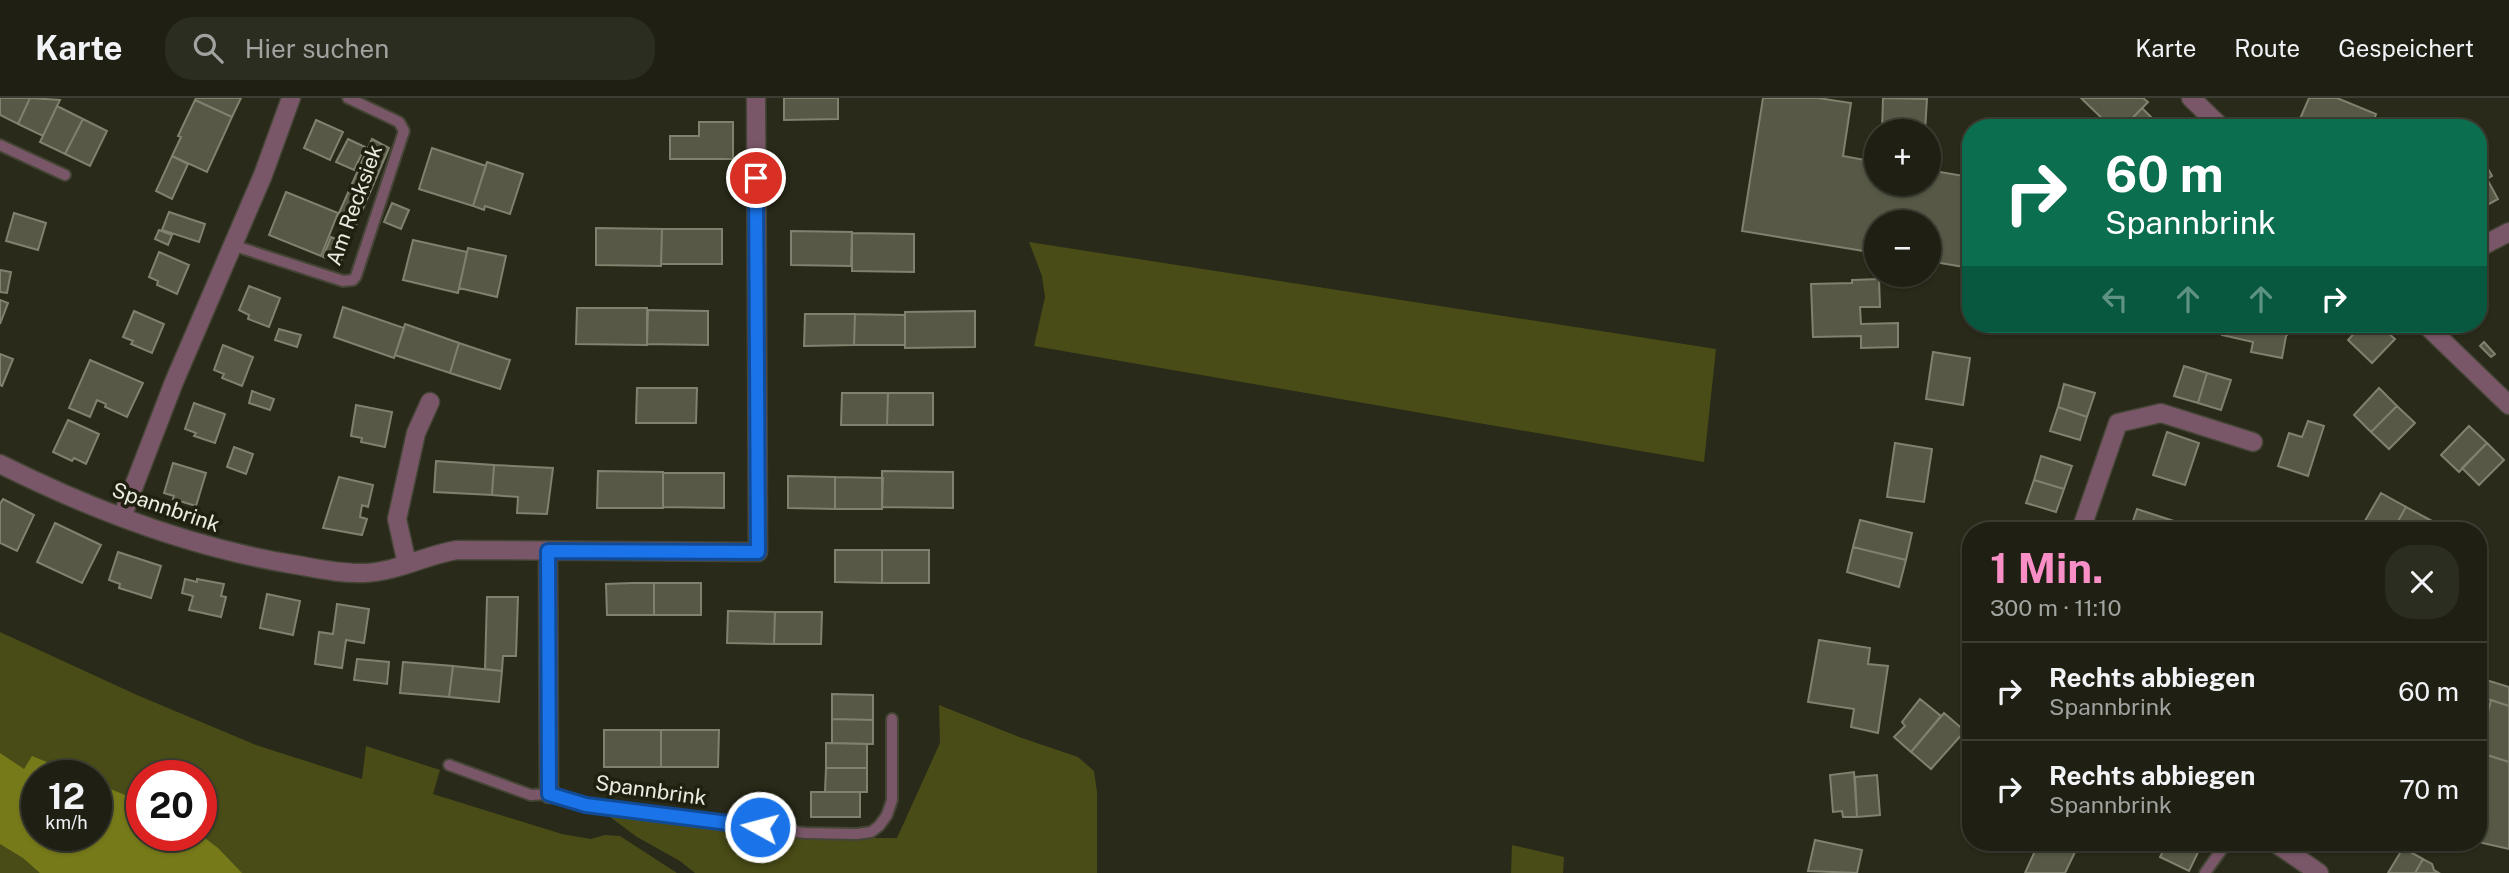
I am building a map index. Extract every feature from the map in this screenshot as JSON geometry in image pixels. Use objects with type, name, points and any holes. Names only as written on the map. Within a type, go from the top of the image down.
[{"type":"street","points":[[122,517],[174,382],[263,175],[291,98]]},
{"type":"street","name":"Spannbrink","points":[[0,464],[122,517],[223,550],[330,571],[382,572],[457,550],[758,552],[757,98]]},
{"type":"street","points":[[2191,98],[2213,119]]},
{"type":"street","points":[[2487,243],[2509,232]]},
{"type":"street","points":[[2434,333],[2509,405]]},
{"type":"street","points":[[407,564],[397,519],[416,433],[430,401]]},
{"type":"street","points":[[2084,522],[2118,423],[2161,413],[2253,443]]},
{"type":"street","points":[[548,551],[549,794]]},
{"type":"street","points":[[2287,851],[2319,873]]},
{"type":"lane","name":"Am Recksiek","points":[[232,245],[344,281],[353,280],[404,131],[399,122],[348,98]]},
{"type":"lane","points":[[0,145],[65,175]]},
{"type":"lane","name":"Spannbrink","points":[[549,794],[586,805],[805,833],[871,832],[887,815],[892,800],[892,719]]},
{"type":"lane","points":[[449,765],[531,795],[549,794]]},
{"type":"lane","points":[[2205,873],[2221,851]]},
{"type":"green space","points":[[1029,242],[1716,349],[1704,462],[1034,346],[1045,297],[1042,276]]},
{"type":"green space","points":[[0,632],[137,695],[256,745],[362,779],[366,746],[440,770],[433,794],[562,834],[591,839],[605,835],[620,836],[677,873],[0,873]]},
{"type":"green space","points":[[939,705],[1078,757],[1094,771],[1097,792],[1097,873],[695,873],[606,814],[805,838],[897,838],[940,743]]},
{"type":"green space","points":[[1512,845],[1564,857],[1563,873],[1511,873]]},
{"type":"shaded area","points":[[0,753],[21,767],[21,851],[112,851],[112,790],[126,795],[126,851],[217,851],[217,847],[242,873],[40,873],[23,858],[0,844]]},
{"type":"building","points":[[0,98],[30,98],[18,124],[0,115]]},
{"type":"building","points":[[30,98],[60,100],[43,136],[18,124]]},
{"type":"building","points":[[241,98],[232,117],[195,100]]},
{"type":"building","points":[[784,98],[838,98],[838,119],[784,120]]},
{"type":"building","points":[[1763,98],[1818,98],[1851,103],[1843,156],[1864,160],[1864,196],[1941,196],[1941,172],[1962,176],[1962,267],[1941,263],[1941,210],[1864,210],[1864,251],[1742,231]]},
{"type":"building","points":[[1883,98],[1927,99],[1926,119],[1882,119]]},
{"type":"building","points":[[2081,98],[2143,98],[2148,102],[2132,119],[2103,119]]},
{"type":"building","points":[[2309,98],[2337,98],[2376,114],[2374,119],[2300,119]]},
{"type":"building","points":[[195,100],[232,117],[207,172],[172,156]]},
{"type":"building","points":[[57,106],[83,119],[65,154],[40,142]]},
{"type":"building","points":[[2142,108],[2153,119],[2132,119]]},
{"type":"building","points":[[83,119],[107,131],[90,166],[65,154]]},
{"type":"building","points":[[316,120],[343,132],[330,160],[304,148]]},
{"type":"building","points":[[699,122],[733,122],[733,159],[670,159],[670,136],[699,136]]},
{"type":"building","points":[[348,139],[365,147],[354,170],[336,162]]},
{"type":"building","points":[[372,139],[389,148],[356,225],[338,215]]},
{"type":"building","points":[[432,148],[486,166],[473,206],[419,189]]},
{"type":"building","points":[[172,156],[188,164],[172,199],[156,191]]},
{"type":"building","points":[[487,162],[523,174],[510,214],[485,206],[484,210],[473,206]]},
{"type":"building","points":[[2487,179],[2498,199],[2487,205]]},
{"type":"building","points":[[286,192],[338,213],[321,256],[269,235]]},
{"type":"building","points":[[392,203],[409,210],[401,229],[384,222]]},
{"type":"building","points":[[169,212],[205,224],[199,242],[162,230]]},
{"type":"building","points":[[14,213],[46,223],[38,250],[6,241]]},
{"type":"building","points":[[596,228],[662,229],[661,266],[596,265]]},
{"type":"building","points":[[662,229],[722,229],[722,264],[661,264]]},
{"type":"building","points":[[159,230],[172,235],[168,245],[155,239]]},
{"type":"building","points":[[791,231],[852,232],[851,266],[791,265]]},
{"type":"building","points":[[852,233],[914,234],[914,272],[852,271]]},
{"type":"building","points":[[331,237],[348,244],[340,263],[323,257]]},
{"type":"building","points":[[413,240],[467,252],[458,293],[403,280]]},
{"type":"building","points":[[468,248],[506,256],[497,297],[459,288]]},
{"type":"building","points":[[159,252],[189,265],[177,294],[157,285],[158,281],[149,277]]},
{"type":"building","points":[[0,270],[11,272],[7,293],[0,292]]},
{"type":"building","points":[[1852,280],[1864,280],[1864,287],[1879,287],[1880,307],[1860,307],[1861,324],[1898,323],[1898,347],[1861,348],[1861,336],[1813,337],[1811,284],[1852,283]]},
{"type":"building","points":[[249,286],[280,298],[269,327],[248,319],[249,315],[239,310]]},
{"type":"building","points":[[0,300],[8,303],[0,324]]},
{"type":"building","points":[[343,307],[404,328],[394,358],[334,337]]},
{"type":"building","points":[[577,308],[647,308],[647,345],[576,344]]},
{"type":"building","points":[[648,310],[708,311],[708,345],[647,344]]},
{"type":"building","points":[[134,311],[164,324],[152,353],[131,344],[133,341],[123,337]]},
{"type":"building","points":[[975,311],[975,347],[905,348],[905,312]]},
{"type":"building","points":[[805,314],[855,314],[854,345],[804,346]]},
{"type":"building","points":[[855,314],[905,315],[905,345],[854,345]]},
{"type":"building","points":[[405,324],[459,343],[450,373],[395,355]]},
{"type":"building","points":[[279,329],[301,335],[297,347],[275,340]]},
{"type":"building","points":[[2289,333],[2282,358],[2251,352],[2253,342],[2222,335]]},
{"type":"building","points":[[2355,333],[2388,333],[2395,339],[2372,363],[2348,340]]},
{"type":"building","points":[[2484,342],[2495,354],[2491,357],[2480,346]]},
{"type":"building","points":[[459,343],[510,360],[500,389],[450,373]]},
{"type":"building","points":[[223,345],[253,357],[242,386],[222,378],[224,374],[214,370]]},
{"type":"building","points":[[1933,352],[1970,358],[1963,405],[1926,399]]},
{"type":"building","points":[[0,354],[13,359],[2,386],[0,385]]},
{"type":"building","points":[[90,360],[143,383],[127,417],[105,407],[106,404],[97,400],[90,417],[69,408]]},
{"type":"building","points":[[2184,366],[2207,373],[2198,403],[2174,396]]},
{"type":"building","points":[[2207,373],[2231,380],[2221,410],[2198,403]]},
{"type":"building","points":[[2064,384],[2095,393],[2087,417],[2058,407]]},
{"type":"building","points":[[637,388],[697,388],[696,423],[636,423]]},
{"type":"building","points":[[2379,388],[2397,406],[2371,432],[2354,415]]},
{"type":"building","points":[[252,391],[274,399],[270,410],[249,403]]},
{"type":"building","points":[[842,393],[888,393],[887,425],[841,425]]},
{"type":"building","points":[[888,393],[933,393],[933,425],[887,425]]},
{"type":"building","points":[[194,403],[225,414],[215,443],[194,436],[196,433],[185,429]]},
{"type":"building","points":[[356,405],[392,412],[385,447],[361,442],[362,438],[351,436]]},
{"type":"building","points":[[2397,406],[2415,423],[2389,449],[2371,432]]},
{"type":"building","points":[[2058,407],[2087,417],[2080,440],[2050,431]]},
{"type":"building","points":[[68,420],[99,434],[86,464],[53,452]]},
{"type":"building","points":[[2308,421],[2324,426],[2308,476],[2278,466],[2289,433],[2302,437]]},
{"type":"building","points":[[2469,426],[2487,443],[2459,472],[2441,455]]},
{"type":"building","points":[[2167,432],[2199,443],[2185,485],[2153,475]]},
{"type":"building","points":[[1895,443],[1932,449],[1924,502],[1887,497]]},
{"type":"building","points":[[2487,443],[2504,460],[2479,485],[2462,468]]},
{"type":"building","points":[[234,447],[253,454],[246,474],[227,467]]},
{"type":"building","points":[[2041,456],[2072,466],[2064,489],[2034,480]]},
{"type":"building","points":[[436,461],[494,465],[492,495],[434,492]]},
{"type":"building","points":[[173,463],[206,473],[196,506],[173,499],[174,496],[164,493]]},
{"type":"building","points":[[494,465],[553,468],[547,514],[517,513],[518,497],[492,495]]},
{"type":"building","points":[[598,471],[663,472],[663,508],[597,508]]},
{"type":"building","points":[[882,471],[953,472],[953,508],[882,507]]},
{"type":"building","points":[[663,473],[724,473],[724,508],[663,507]]},
{"type":"building","points":[[788,476],[835,477],[835,509],[788,508]]},
{"type":"building","points":[[339,477],[373,485],[368,507],[362,505],[360,517],[367,519],[362,535],[323,528]]},
{"type":"building","points":[[835,477],[883,478],[882,509],[835,509]]},
{"type":"building","points":[[2034,480],[2064,489],[2056,512],[2026,503]]},
{"type":"building","points":[[2381,493],[2406,507],[2398,522],[2364,522]]},
{"type":"building","points":[[3,499],[34,515],[17,551],[0,543],[0,504]]},
{"type":"building","points":[[2406,507],[2432,521],[2431,522],[2398,522]]},
{"type":"building","points":[[2137,509],[2177,522],[2133,522]]},
{"type":"building","points":[[1860,520],[1912,533],[1906,560],[1853,547]]},
{"type":"building","points":[[55,523],[101,545],[82,583],[37,562]]},
{"type":"building","points":[[1853,547],[1906,560],[1899,587],[1847,572]]},
{"type":"building","points":[[835,550],[882,550],[882,583],[835,582]]},
{"type":"building","points":[[882,550],[929,550],[929,583],[882,583]]},
{"type":"building","points":[[118,552],[161,566],[151,598],[119,588],[120,584],[109,580]]},
{"type":"building","points":[[185,579],[224,584],[221,596],[226,597],[221,617],[189,610],[193,596],[182,593]]},
{"type":"building","points":[[654,583],[654,615],[607,615],[606,584]]},
{"type":"building","points":[[654,583],[701,583],[701,615],[654,615]]},
{"type":"building","points":[[267,594],[300,601],[293,635],[260,628]]},
{"type":"building","points":[[487,597],[518,597],[516,656],[503,656],[502,671],[485,669]]},
{"type":"building","points":[[337,604],[369,609],[364,643],[346,640],[342,668],[315,664],[319,632],[333,634]]},
{"type":"building","points":[[728,611],[775,612],[774,644],[727,643]]},
{"type":"building","points":[[775,612],[822,612],[821,644],[774,644]]},
{"type":"building","points":[[1819,640],[1870,648],[1868,664],[1888,666],[1878,733],[1851,727],[1854,709],[1808,702]]},
{"type":"building","points":[[357,659],[389,662],[387,684],[354,680]]},
{"type":"building","points":[[403,662],[453,666],[449,697],[400,693]]},
{"type":"building","points":[[453,666],[502,671],[499,702],[449,697]]},
{"type":"building","points":[[2487,680],[2509,687],[2509,706],[2487,699]]},
{"type":"building","points":[[832,694],[873,695],[873,720],[832,719]]},
{"type":"building","points":[[1920,699],[1941,716],[1911,752],[1894,737],[1905,726],[1902,722]]},
{"type":"building","points":[[2491,700],[2509,706],[2509,762],[2487,755],[2487,716]]},
{"type":"building","points":[[1944,713],[1962,728],[1962,734],[1931,769],[1911,752]]},
{"type":"building","points":[[832,719],[873,720],[873,744],[832,743]]},
{"type":"building","points":[[604,730],[661,730],[661,767],[604,767]]},
{"type":"building","points":[[661,730],[719,730],[718,767],[661,767]]},
{"type":"building","points":[[826,743],[867,744],[867,768],[826,768]]},
{"type":"building","points":[[2487,755],[2509,762],[2509,849],[2487,844]]},
{"type":"building","points":[[826,768],[867,768],[867,792],[825,792]]},
{"type":"building","points":[[1854,772],[1857,817],[1843,817],[1842,811],[1833,812],[1830,775]]},
{"type":"building","points":[[1877,775],[1880,815],[1857,817],[1855,777]]},
{"type":"building","points":[[811,792],[860,792],[860,817],[811,817]]},
{"type":"building","points":[[1815,840],[1862,850],[1857,873],[1808,871]]},
{"type":"building","points":[[2035,851],[2076,851],[2065,873],[2025,873]]},
{"type":"building","points":[[2163,851],[2199,851],[2189,871],[2160,857]]},
{"type":"building","points":[[2401,851],[2408,851],[2423,859],[2415,873],[2388,873]]},
{"type":"building","points":[[2423,859],[2432,864],[2434,870],[2439,873],[2415,873]]},
{"type":"route","points":[[756,178],[758,552],[548,551],[547,667],[549,794],[586,805],[760,827]]}]
